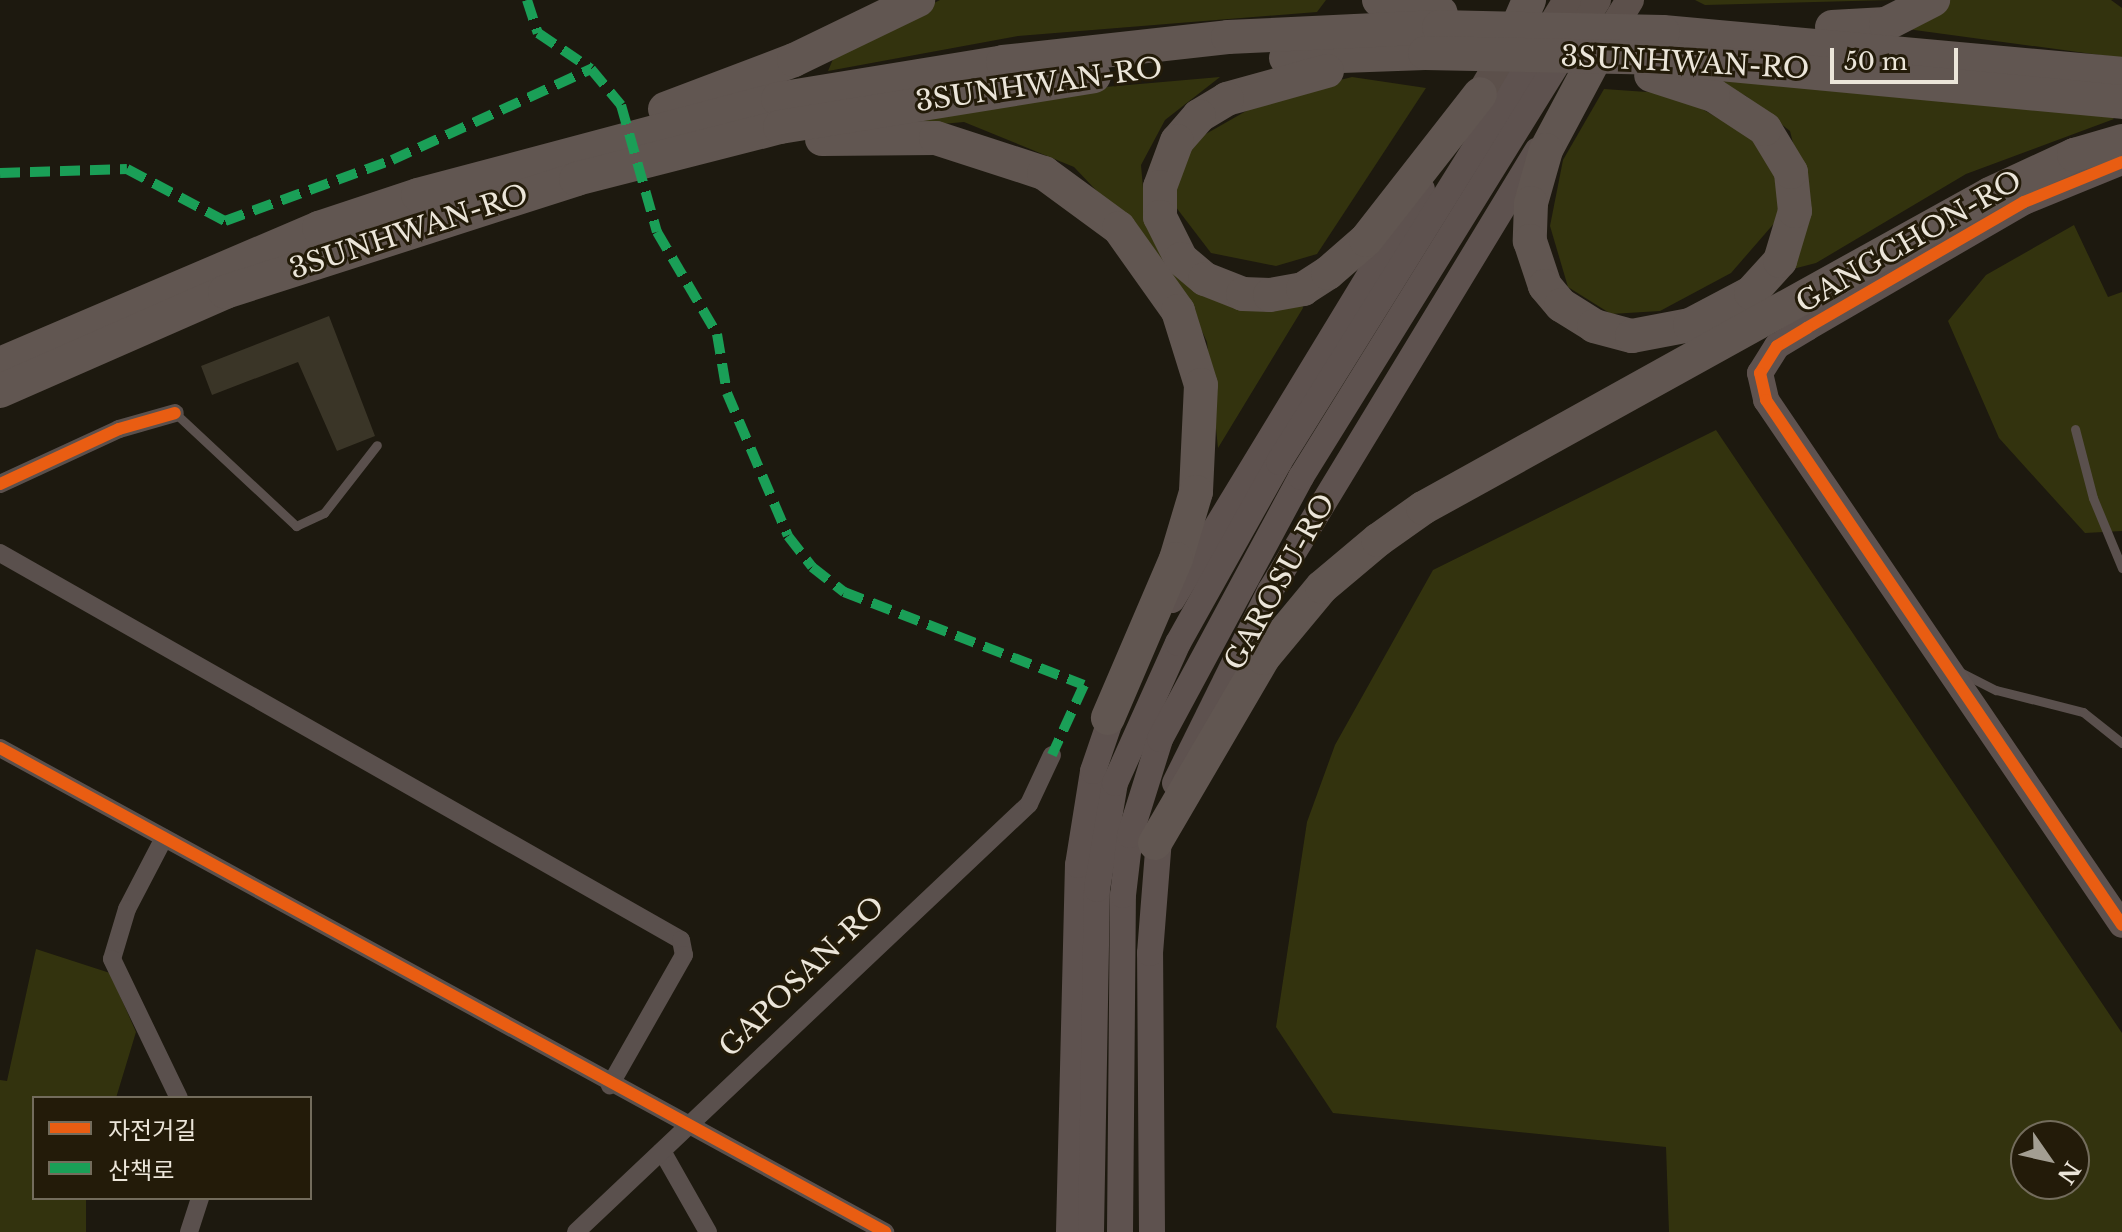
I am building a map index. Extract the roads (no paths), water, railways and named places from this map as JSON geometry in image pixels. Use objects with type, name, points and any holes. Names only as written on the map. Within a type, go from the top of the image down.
[{"type":"highway","points":[[499,172],[794,60],[918,0]]},
{"type":"highway","points":[[1379,0],[1435,31]]},
{"type":"highway","points":[[1480,94],[1366,240],[1303,289],[1243,294],[1205,279],[1181,259],[1162,226],[1160,187],[1173,149],[1199,116],[1272,84],[1435,31],[1557,28],[1659,46],[1872,26],[1907,17],[1933,0]]},
{"type":"highway","points":[[1557,28],[1659,46],[1713,95],[1765,129],[1791,172],[1795,211],[1780,261],[1751,293],[1690,325],[1632,336],[1603,330],[1561,305],[1545,286],[1530,241],[1531,203],[1546,150],[1557,28]]},
{"type":"highway","name":"3SUNHWAN-RO","points":[[0,364],[319,228],[499,172],[778,99],[1003,62],[1228,37],[1435,31]]},
{"type":"highway","name":"3SUNHWAN-RO","points":[[0,391],[225,292],[576,179],[780,127],[1005,86],[1229,60],[1435,31]]},
{"type":"highway","name":"3SUNHWAN-RO","points":[[1659,46],[2122,74]]},
{"type":"highway","name":"3SUNHWAN-RO","points":[[1659,46],[2122,102]]},
{"type":"highway","points":[[576,179],[837,137],[936,138],[1044,173],[1119,228],[1152,268],[1186,331],[1201,385],[1202,432],[1185,533],[1108,718]]},
{"type":"highway","points":[[1155,843],[1200,756],[1263,658],[1322,587],[1378,540],[1445,496],[1990,194],[2074,155],[2122,141]]},
{"type":"main road","name":"GAROSU-RO","points":[[1152,1232],[1150,1016],[1155,843],[1198,732],[1557,28],[1567,0]]},
{"type":"main road","name":"GAROSU-RO","points":[[1091,1232],[1092,1066],[1103,830],[1138,721],[1279,462],[1557,28],[1630,0]]},
{"type":"main road","name":"GAROSU-RO","points":[[1120,1232],[1122,941],[1130,835],[1141,789],[1199,658],[1557,28]]},
{"type":"main road","points":[[1480,94],[1557,28]]},
{"type":"main road","name":"GAROSU-RO","points":[[1069,1232],[1078,865],[1108,718],[1182,583],[1480,94]]},
{"type":"main road","name":"GANGCHON-RO","points":[[1944,664],[1766,400],[1760,373],[1777,346],[2024,202],[2122,162]]},
{"type":"main road","points":[[1944,664],[2122,925]]},
{"type":"main road","points":[[1150,1016],[1122,941],[1155,843]]},
{"type":"main road","name":"GAROSU-RO","points":[[1069,1232],[1092,1066]]},
{"type":"street","points":[[0,484],[128,425],[175,413]]},
{"type":"street","points":[[0,553],[681,940],[684,955],[610,1085]]},
{"type":"street","points":[[0,748],[610,1085],[885,1232]]},
{"type":"street","name":"GAPOSAN-RO","points":[[576,1232],[1029,804],[1052,755]]},
{"type":"street","points":[[164,838],[127,909],[112,959],[178,1096]]},
{"type":"street","points":[[662,1151],[708,1232]]},
{"type":"street","points":[[189,1232],[199,1200]]},
{"type":"lane","points":[[175,413],[296,526],[324,513],[377,445]]},
{"type":"lane","points":[[2075,429],[2098,512],[2122,568]]},
{"type":"lane","points":[[1944,664],[1996,690],[2083,712],[2122,743]]}]
